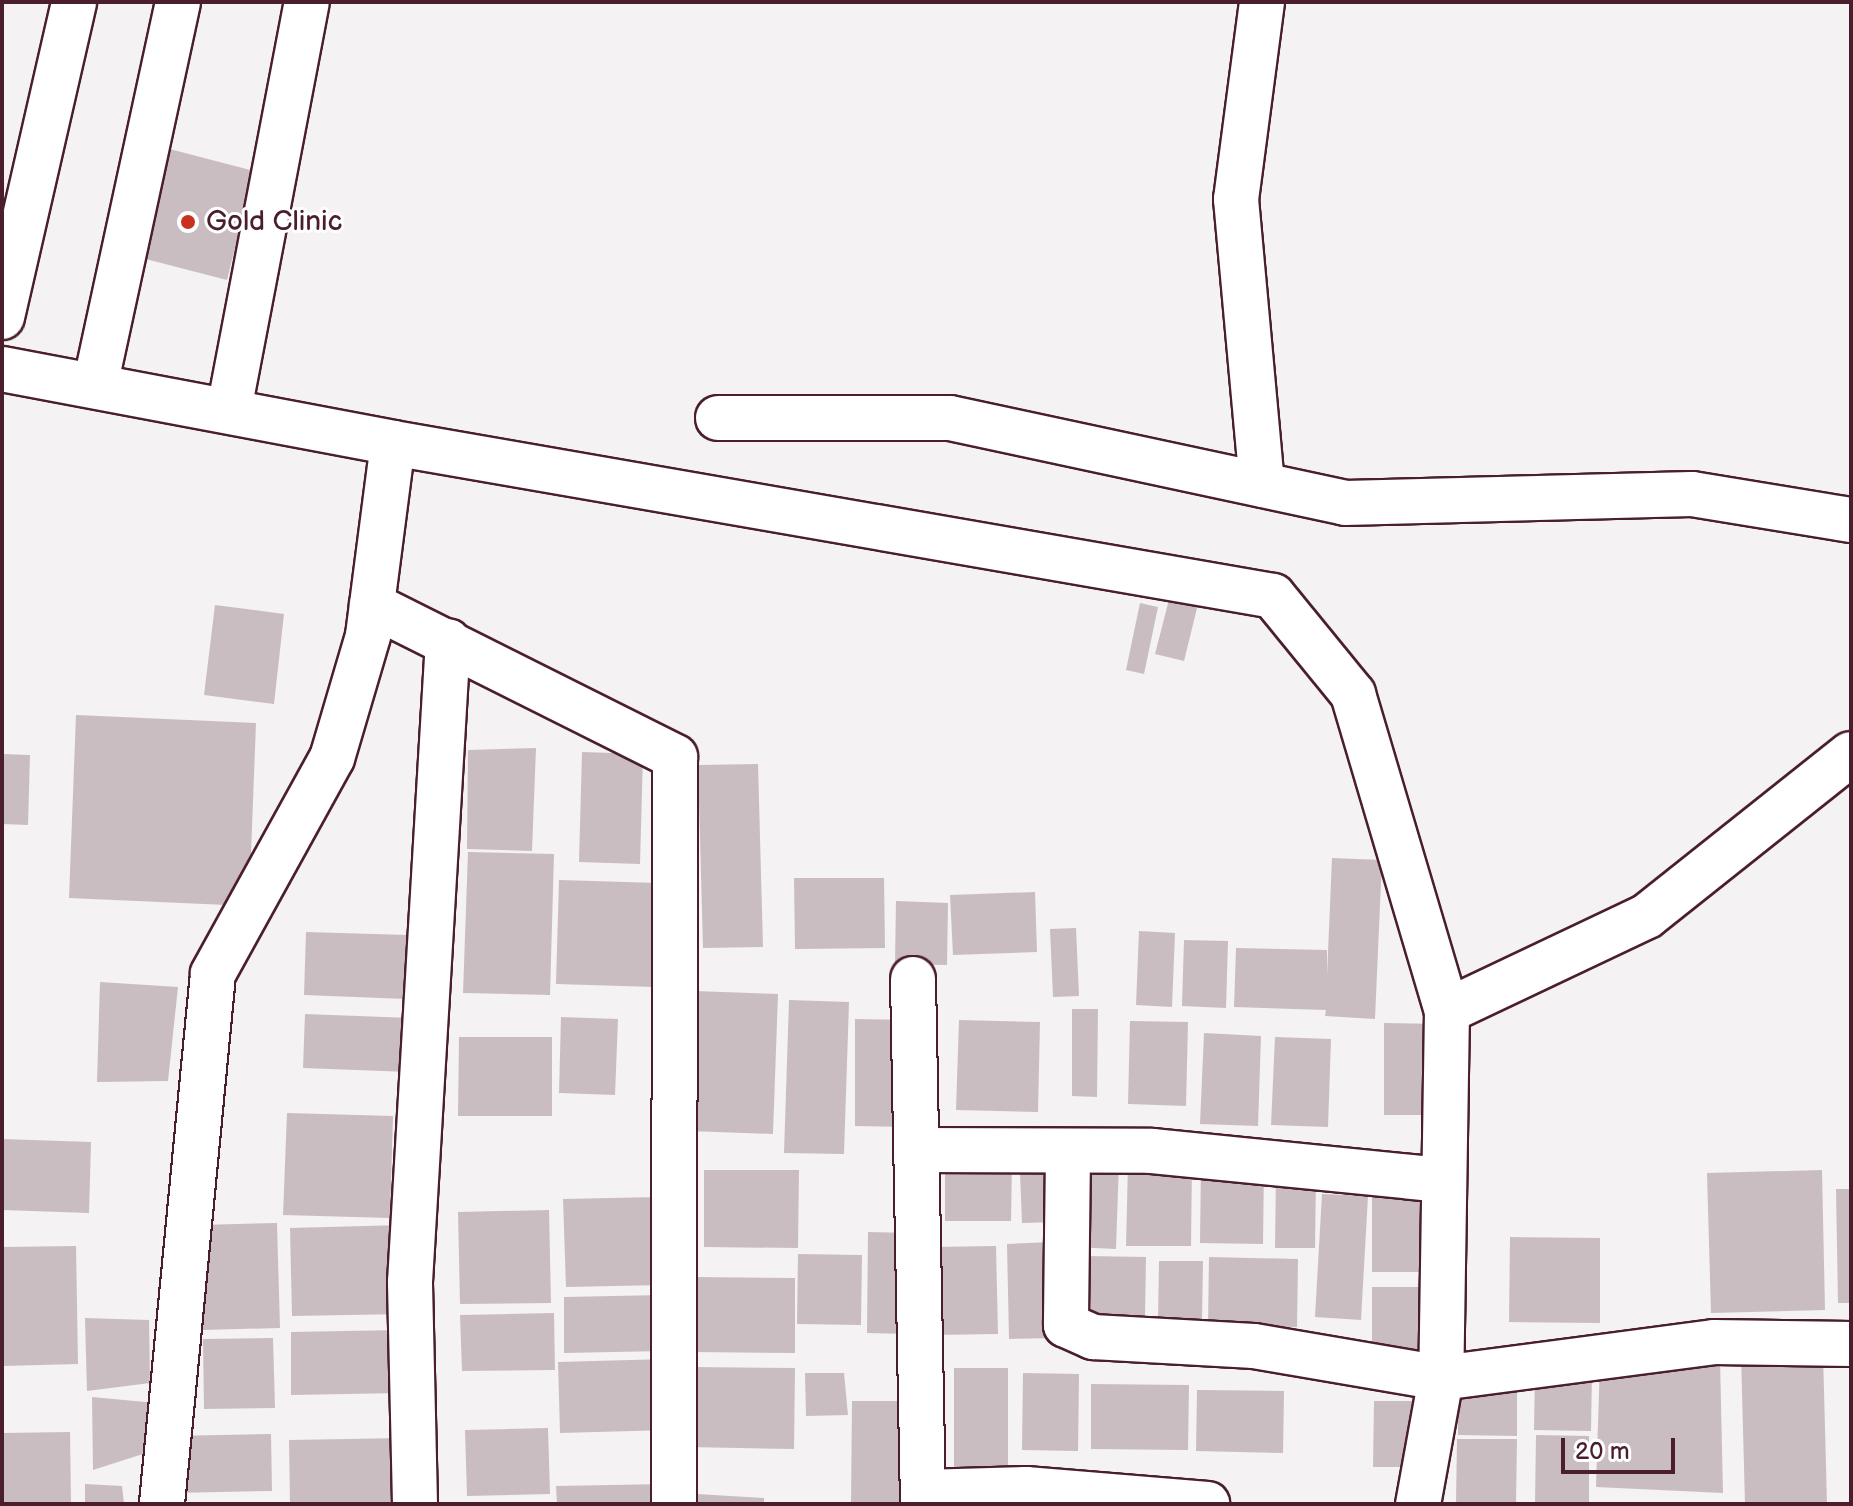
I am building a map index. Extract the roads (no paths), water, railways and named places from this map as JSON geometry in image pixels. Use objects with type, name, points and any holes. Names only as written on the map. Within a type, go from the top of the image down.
[{"type":"street","points":[[2,317],[74,2]]},
{"type":"street","points":[[95,386],[178,2]]},
{"type":"street","points":[[229,410],[307,2]]},
{"type":"street","points":[[1262,2],[1236,199],[1262,485]]},
{"type":"street","points":[[2,369],[393,443],[1273,596],[1353,694],[1447,1011],[1441,1378],[1418,1504]]},
{"type":"street","points":[[718,418],[950,418],[1345,503],[1692,494],[1851,520]]},
{"type":"street","points":[[162,1504],[213,974],[332,758],[372,605],[393,443]]},
{"type":"street","points":[[372,605],[675,757],[674,1504]]},
{"type":"street","points":[[415,1504],[410,1282],[448,641]]},
{"type":"street","points":[[1447,1011],[1647,916],[1851,754]]},
{"type":"street","points":[[913,979],[923,1498],[1026,1489],[1207,1504]]},
{"type":"street","points":[[916,1150],[1068,1154],[1152,1151],[1444,1180]]},
{"type":"street","points":[[1068,1154],[1066,1325],[1093,1337],[1254,1346],[1441,1378],[1714,1342],[1851,1344]]},
{"type":"place","name":"Gold Clinic","points":[[188,222]]}]
